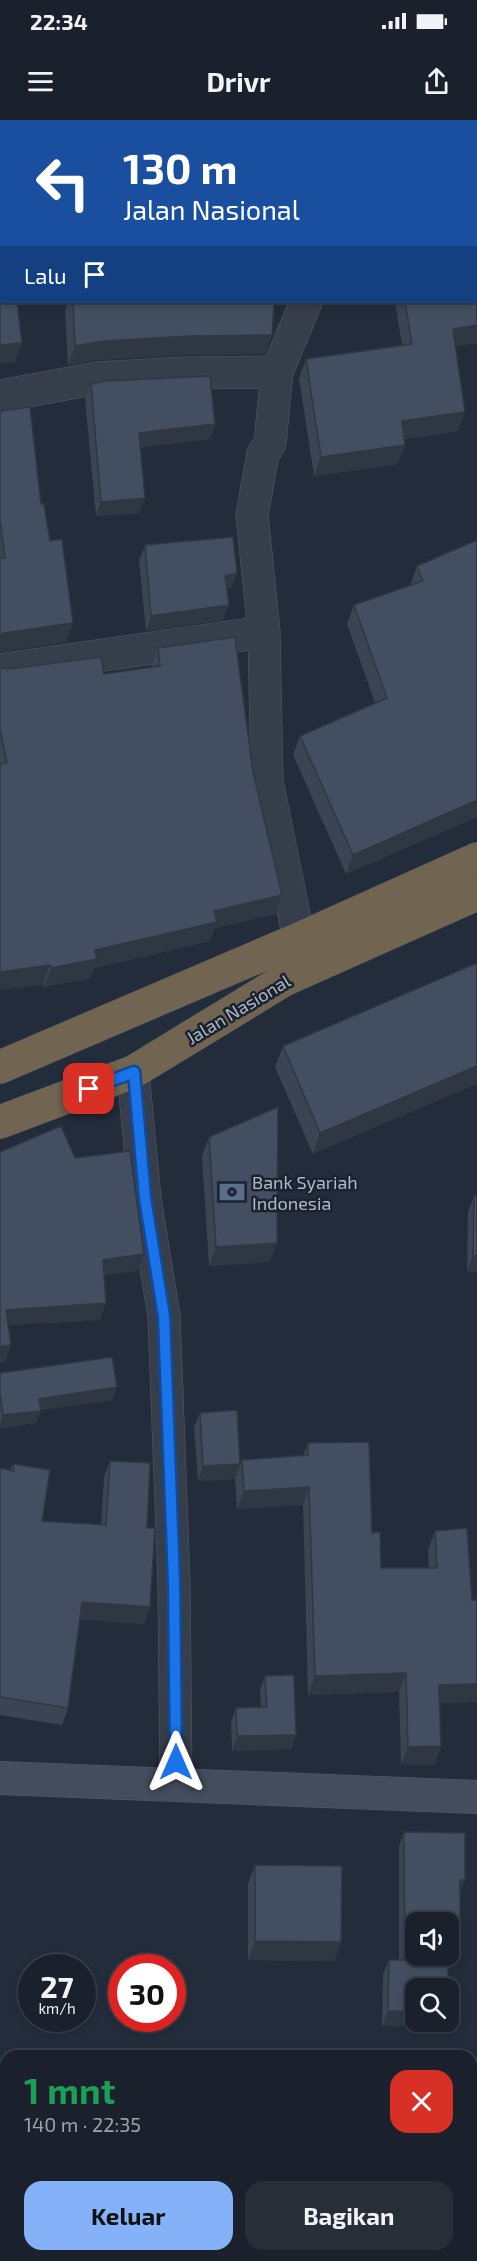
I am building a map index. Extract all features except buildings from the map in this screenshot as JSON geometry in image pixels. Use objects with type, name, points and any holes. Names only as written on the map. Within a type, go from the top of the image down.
[{"type":"highway","name":"Jalan Nasional","points":[[0,1067],[299,939],[477,858]]},
{"type":"highway","name":"Jalan Nasional","points":[[0,1122],[134,1072],[284,980],[477,894]]},
{"type":"street","points":[[299,939],[267,781],[264,632],[252,515],[263,454],[270,442],[277,372],[306,303]]},
{"type":"street","points":[[0,396],[98,378],[184,373],[277,372]]},
{"type":"street","points":[[0,670],[264,632]]},
{"type":"street","points":[[134,1072],[145,1198],[164,1316],[174,1582],[176,1785]]},
{"type":"street","points":[[0,1778],[477,1797]]},
{"type":"place","name":"Bank Syariah Indonesia","points":[[232,1192]]},
{"type":"route","points":[[89,1089],[134,1072],[145,1198],[164,1316],[174,1582],[176,1762]]}]
